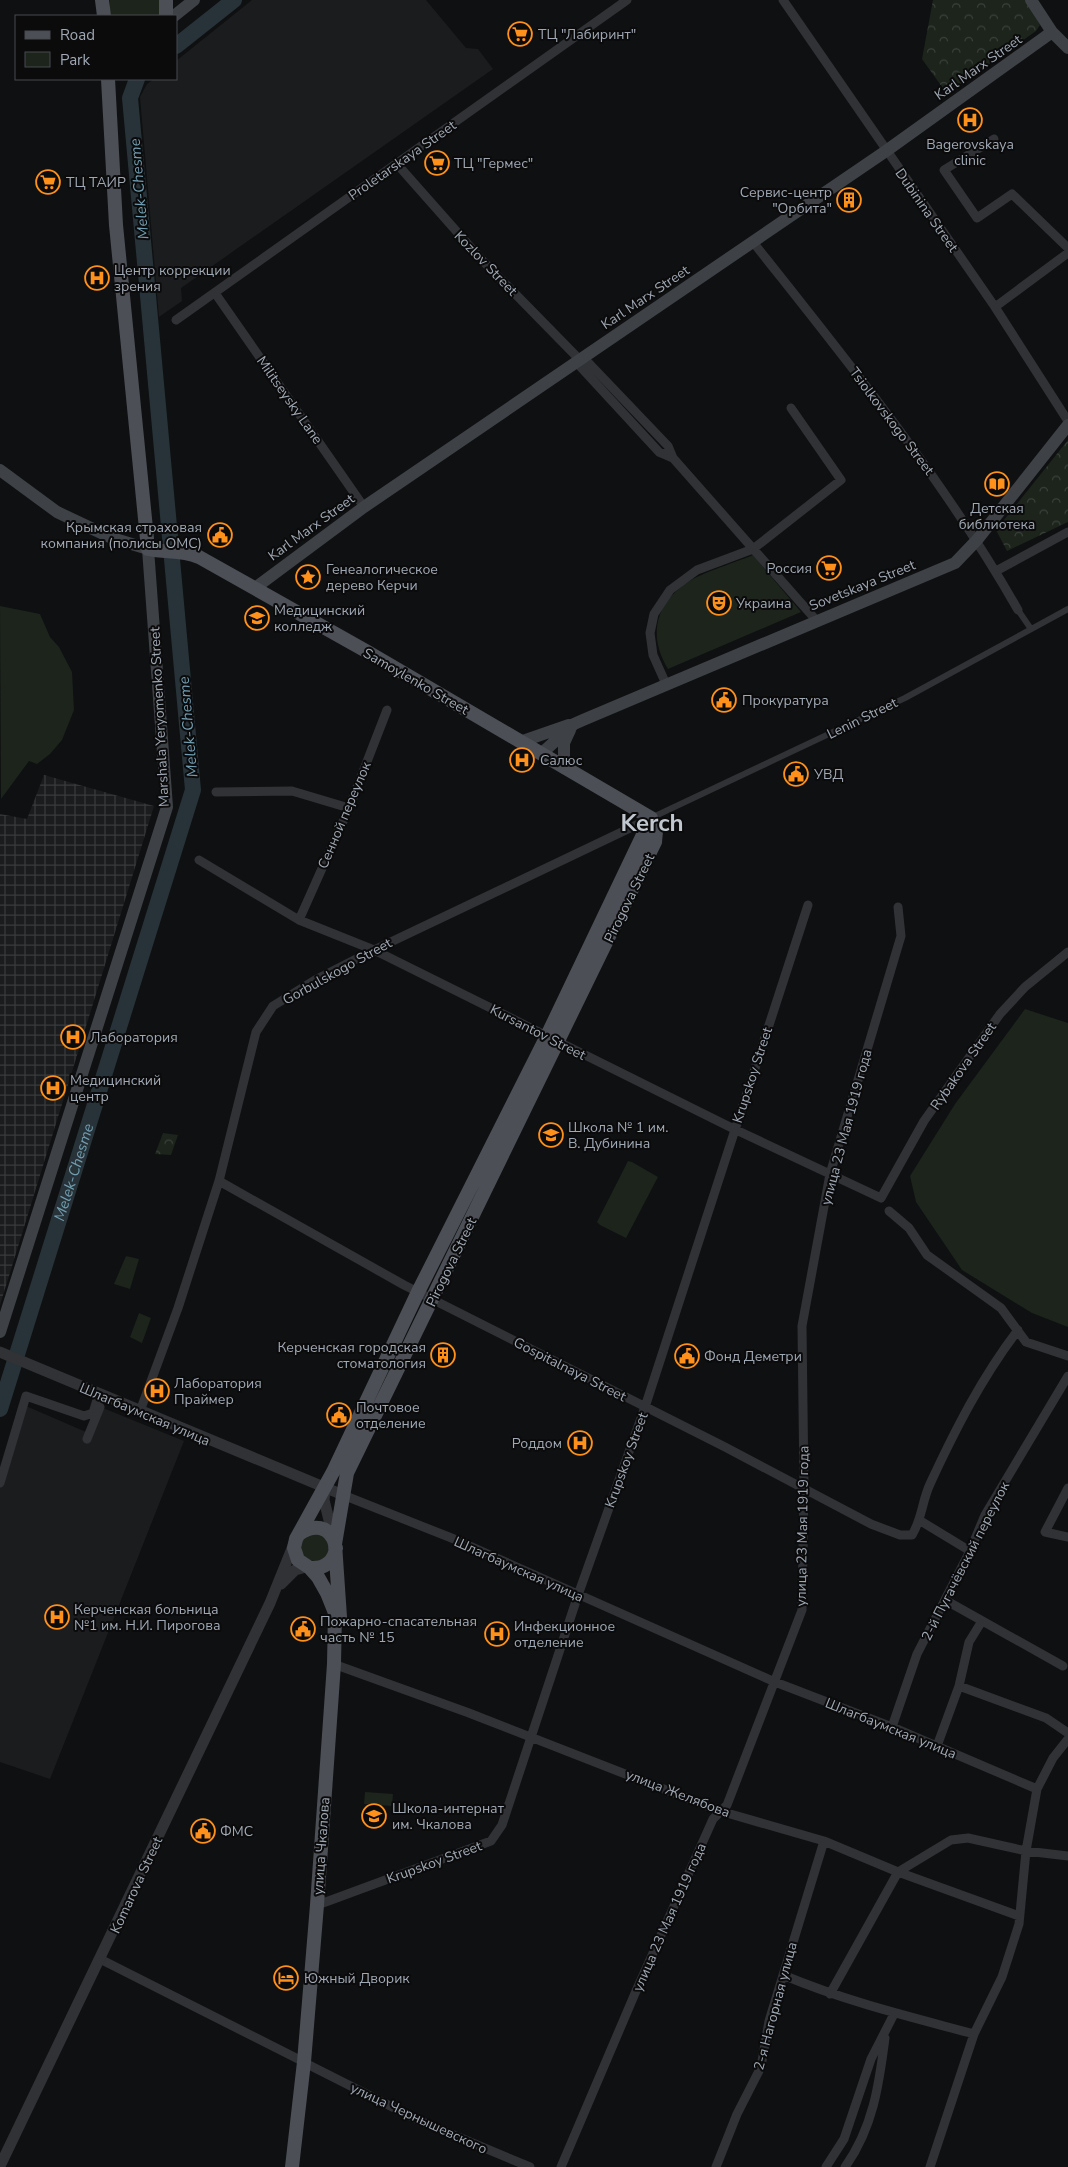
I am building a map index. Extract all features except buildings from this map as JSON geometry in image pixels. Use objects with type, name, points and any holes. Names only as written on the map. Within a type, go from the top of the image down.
[{"type":"main road","points":[[166,0],[166,15]]},
{"type":"main road","points":[[175,15],[194,0]]},
{"type":"main road","points":[[1031,0],[1052,32],[1068,48]]},
{"type":"main road","name":"Karl Marx Street","points":[[255,588],[364,507],[886,151],[1052,32]]},
{"type":"main road","name":"Marshala Yeryomenko Street","points":[[0,1332],[167,807],[148,549],[116,225],[108,80]]},
{"type":"main road","name":"Sovetskaya Street","points":[[541,754],[574,724],[816,620],[955,564],[977,540],[1068,423]]},
{"type":"main road","points":[[0,470],[62,515],[112,538],[148,549]]},
{"type":"main road","name":"Samoylenko Street","points":[[148,549],[162,552],[182,551],[199,557],[651,818]]},
{"type":"main road","points":[[520,742],[574,724]]},
{"type":"main road","points":[[564,768],[564,744],[574,724]]},
{"type":"main road","name":"Pirogova Street","points":[[325,1488],[418,1292],[553,1039],[655,842],[656,831],[651,818]]},
{"type":"main road","name":"Pirogova Street","points":[[336,1546],[348,1473],[432,1299],[553,1039]]},
{"type":"main road","name":"Komarova Street","points":[[297,1536],[325,1488]]},
{"type":"main road","points":[[297,1536],[310,1526],[322,1528],[332,1536],[336,1546],[329,1564],[323,1567],[308,1568]]},
{"type":"main road","name":"улица Чкалова","points":[[297,1536],[295,1554],[327,1593],[338,1613]]},
{"type":"main road","name":"улица Чкалова","points":[[297,2167],[320,1904],[337,1665],[336,1546]]},
{"type":"main road","name":"улица Чкалова","points":[[292,2167],[307,2064]]},
{"type":"street","name":"Proletarskaya Street","points":[[176,320],[627,0]]},
{"type":"street","name":"Dubinina Street","points":[[783,0],[996,307],[1068,423]]},
{"type":"street","points":[[994,139],[944,170],[977,218],[1012,194],[1068,248]]},
{"type":"street","name":"Kozlov Street","points":[[397,164],[481,259],[668,446],[673,458],[816,620]]},
{"type":"street","name":"Tsiolkovskogo Street","points":[[753,242],[900,428],[977,540],[1018,610]]},
{"type":"street","points":[[996,307],[1068,253]]},
{"type":"street","name":"Militseysky Lane","points":[[215,293],[364,507]]},
{"type":"street","points":[[666,684],[650,643],[652,622],[661,601],[680,580],[697,570],[752,549],[841,480],[791,408]]},
{"type":"street","points":[[996,571],[1068,532]]},
{"type":"street","name":"Lenin Street","points":[[651,818],[905,698],[1068,609]]},
{"type":"street","points":[[1018,610],[1031,629]]},
{"type":"street","name":"Сенной переулок","points":[[299,920],[349,808],[387,710]]},
{"type":"street","points":[[216,792],[292,791],[349,808]]},
{"type":"street","name":"Gorbulskogo Street","points":[[140,1411],[178,1308],[218,1181],[256,1032],[273,1006],[315,980],[374,950],[651,818]]},
{"type":"street","name":"Kursantov Street","points":[[199,860],[299,920],[374,950],[734,1129],[881,1198]]},
{"type":"street","name":"Krupskoy Street","points":[[320,1904],[491,1841],[502,1825],[578,1595],[645,1407],[808,905]]},
{"type":"street","name":"улица 23 Мая 1919 года","points":[[560,2167],[652,1954],[713,1819],[727,1805],[802,1610],[804,1488],[802,1326],[830,1174],[901,936],[898,907]]},
{"type":"street","name":"Rybakova Street","points":[[881,1198],[924,1121],[1000,1014],[1025,987],[1068,952]]},
{"type":"street","name":"Gospitalnaya Street","points":[[218,1181],[418,1292],[804,1488],[871,1524],[900,1535],[912,1535],[919,1520]]},
{"type":"street","points":[[889,1211],[909,1228],[927,1256],[947,1272],[986,1296],[1001,1308],[1026,1342],[1068,1356]]},
{"type":"street","points":[[970,1551],[919,1520],[925,1494],[945,1450],[983,1380],[1018,1330]]},
{"type":"street","name":"Шлагбаумская улица","points":[[2,1353],[325,1488],[454,1539],[775,1682],[892,1727],[1037,1789]]},
{"type":"street","name":"2-й Пугачёвский переулок","points":[[892,1727],[917,1654],[970,1551],[985,1515],[1068,1376]]},
{"type":"street","points":[[88,1439],[101,1394]]},
{"type":"street","points":[[0,1483],[26,1396],[84,1416],[95,1413]]},
{"type":"street","points":[[325,1488],[324,1500],[336,1546]]},
{"type":"street","points":[[1068,1488],[1045,1532],[1068,1536]]},
{"type":"street","name":"Komarova Street","points":[[0,2166],[270,1603],[297,1536]]},
{"type":"street","name":"Komarova Street","points":[[270,1603],[288,1574],[295,1570],[308,1568]]},
{"type":"street","points":[[944,1600],[1063,1666]]},
{"type":"street","points":[[936,1746],[959,1686],[970,1642],[982,1621]]},
{"type":"street","name":"улица Желябова","points":[[337,1665],[532,1737],[720,1811],[824,1842],[898,1872],[1019,1916]]},
{"type":"street","points":[[959,1686],[1046,1718],[1068,1733]]},
{"type":"street","points":[[930,2167],[974,2034],[1002,1977],[1019,1924],[1026,1851],[1037,1789],[1053,1758],[1068,1738]]},
{"type":"street","points":[[830,1994],[898,1872],[951,1840],[968,1838],[1026,1851],[1068,1856]]},
{"type":"street","name":"2-я Нагорная улица","points":[[716,2167],[737,2114],[761,2067],[769,2021],[824,1842]]},
{"type":"street","name":"улица Чернышевского","points":[[100,1959],[420,2121],[530,2167]]},
{"type":"street","points":[[783,1975],[830,1994],[894,2014],[974,2034]]},
{"type":"street","points":[[826,2167],[844,2139],[871,2059],[894,2014]]},
{"type":"street","points":[[845,2167],[860,2146],[868,2123],[880,2073],[886,2031]]},
{"type":"shaded area","points":[[252,0],[426,0],[466,48],[478,49],[493,69],[181,288],[182,301],[159,317],[140,97],[147,84],[153,80],[178,80],[178,59]]},
{"type":"shaded area","points":[[44,775],[154,806],[0,1305],[0,814],[27,819]]},
{"type":"shaded area","name":"Керченская больница №1 им. Н.И. Пирогова","points":[[19,1403],[93,1435],[103,1408],[184,1441],[50,1779],[0,1762],[0,1472]]},
{"type":"green space","points":[[110,0],[161,0],[160,15],[110,15]]},
{"type":"green space","points":[[933,0],[1028,0],[1040,25],[1036,31],[947,94],[922,59]]},
{"type":"green space","points":[[1068,440],[1068,522],[1007,551],[996,530]]},
{"type":"green space","points":[[753,555],[801,612],[668,669],[662,658],[657,636],[657,625],[665,605],[688,582]]},
{"type":"green space","points":[[0,606],[40,614],[50,637],[59,647],[72,672],[74,710],[62,740],[50,754],[37,764],[29,761],[1,799]]},
{"type":"green space","points":[[1025,1009],[1068,1023],[1068,1327],[1032,1313],[962,1270],[916,1202],[910,1176],[955,1104]]},
{"type":"green space","points":[[163,1133],[178,1135],[171,1155],[155,1154]]},
{"type":"green space","points":[[628,1161],[658,1177],[626,1238],[597,1222]]},
{"type":"green space","points":[[126,1256],[139,1259],[130,1289],[114,1284]]},
{"type":"green space","points":[[139,1313],[151,1318],[142,1343],[130,1337]]},
{"type":"green space","points":[[315,1533],[325,1537],[329,1547],[325,1557],[315,1561],[305,1557],[301,1547],[305,1537]]},
{"type":"green space","points":[[365,1792],[393,1794],[392,1806],[364,1804]]},
{"type":"waterway","name":"Melek-Chesme","points":[[178,44],[234,0]]},
{"type":"waterway","name":"Melek-Chesme","points":[[0,1409],[193,790],[130,98],[137,80]]},
{"type":"place","name":"ТЦ \"Лабиринт\"","points":[[520,34]]},
{"type":"place","name":"Bagerovskaya clinic","points":[[970,120]]},
{"type":"place","name":"ТЦ \"Гермес\"","points":[[437,163]]},
{"type":"place","name":"ТЦ ТАИР","points":[[48,182]]},
{"type":"place","name":"Сервис-центр \"Орбита\"","points":[[849,200]]},
{"type":"place","name":"Центр коррекции зрения","points":[[97,278]]},
{"type":"place","name":"Детская библиотека","points":[[997,484]]},
{"type":"place","name":"Крымская страховая компания (полисы ОМС)","points":[[220,535]]},
{"type":"place","name":"Россия","points":[[829,568]]},
{"type":"place","name":"Генеалогическое дерево Керчи","points":[[308,577]]},
{"type":"place","name":"Украина","points":[[719,603]]},
{"type":"place","name":"Медицинский колледж","points":[[257,618]]},
{"type":"place","name":"Прокуратура","points":[[724,700]]},
{"type":"place","name":"Салюс","points":[[522,760]]},
{"type":"place","name":"УВД","points":[[796,774]]},
{"type":"place","name":"Лаборатория","points":[[73,1037]]},
{"type":"place","name":"Медицинский центр","points":[[53,1088]]},
{"type":"place","name":"Школа № 1 им. В. Дубинина","points":[[551,1135]]},
{"type":"place","name":"Керченская городская стоматология","points":[[443,1355]]},
{"type":"place","name":"Фонд Деметри","points":[[687,1356]]},
{"type":"place","name":"Лаборатория Праймер","points":[[157,1391]]},
{"type":"place","name":"Почтовое отделение","points":[[339,1415]]},
{"type":"place","name":"Роддом","points":[[580,1443]]},
{"type":"place","name":"Керченская больница №1 им. Н.И. Пирогова","points":[[57,1617]]},
{"type":"place","name":"Пожарно-спасательная часть № 15","points":[[303,1629]]},
{"type":"place","name":"Инфекционное отделение","points":[[497,1634]]},
{"type":"place","name":"Школа-интернат им. Чкалова","points":[[374,1816]]},
{"type":"place","name":"ФМС","points":[[203,1831]]},
{"type":"place","name":"Южный Дворик","points":[[286,1978]]},
{"type":"district","name":"Kerch","points":[[652,823]]}]
